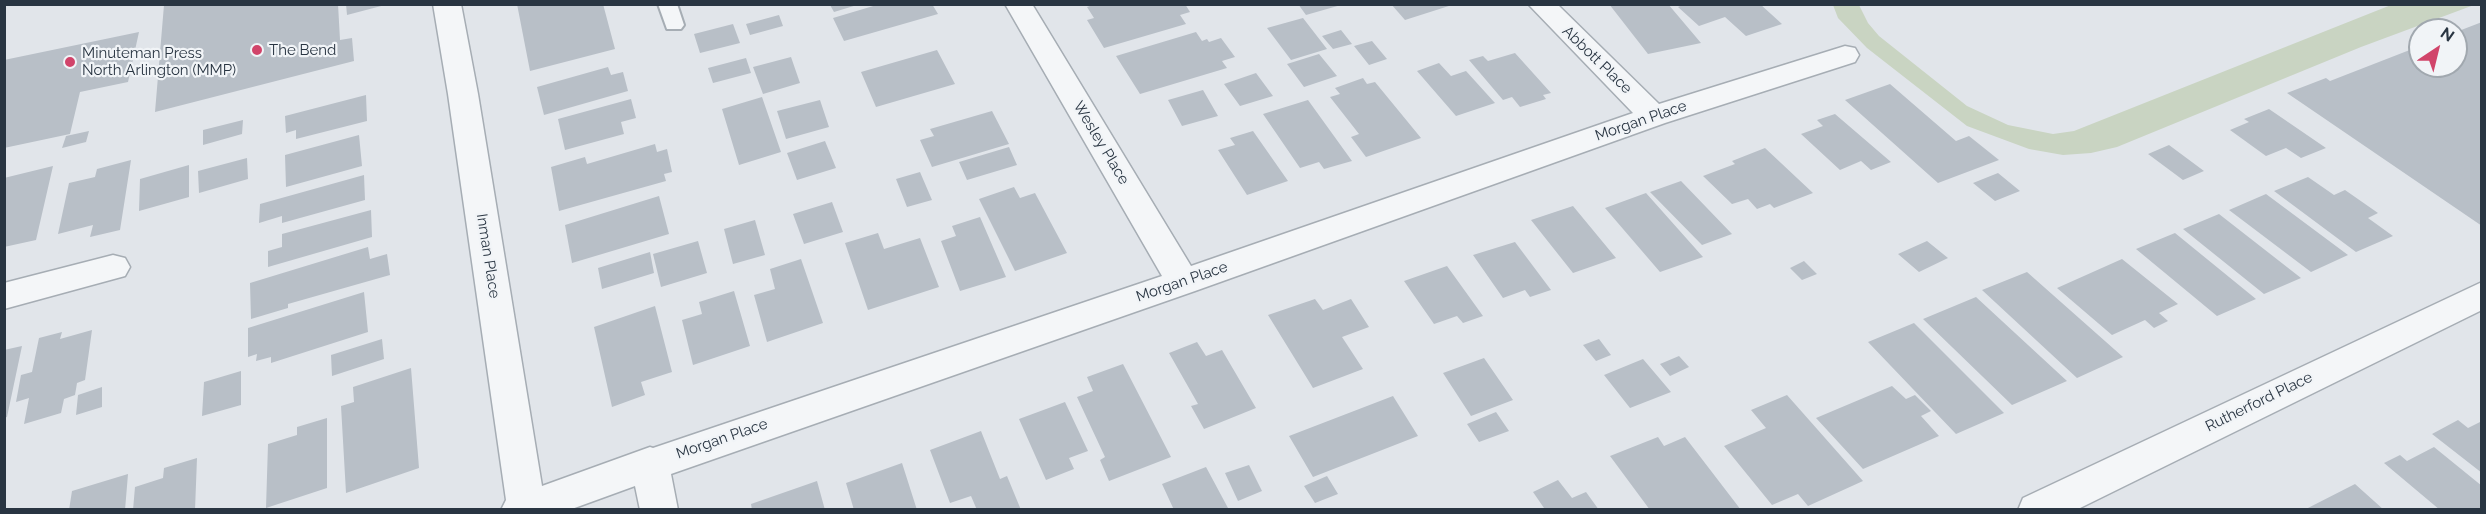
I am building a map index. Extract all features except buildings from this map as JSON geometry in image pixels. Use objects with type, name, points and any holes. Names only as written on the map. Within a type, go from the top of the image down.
[{"type":"street","name":"Wesley Place","points":[[1018,4],[1183,282]]},
{"type":"street","name":"Abbott Place","points":[[1541,4],[1654,116]]},
{"type":"street","name":"Inman Place","points":[[449,5],[523,508]]},
{"type":"street","name":"Morgan Place","points":[[523,508],[1183,282],[1654,116],[1845,55]]},
{"type":"street","points":[[4,296],[113,267]]},
{"type":"street","name":"Rutherford Place","points":[[2037,510],[2481,295]]},
{"type":"street","points":[[650,464],[659,510]]},
{"type":"lane","points":[[667,4],[674,25]]},
{"type":"green space","points":[[1833,5],[1859,5],[1868,23],[1879,36],[1967,106],[2008,125],[2053,134],[2074,131],[2391,5],[2474,5],[2439,18],[2408,18],[2408,30],[2117,147],[2091,153],[2063,155],[2029,149],[1967,126],[1867,48],[1838,18]]},
{"type":"place","name":"The Bend","points":[[257,50]]},
{"type":"place","name":"Minuteman Press North Arlington (MMP)","points":[[70,62]]}]
